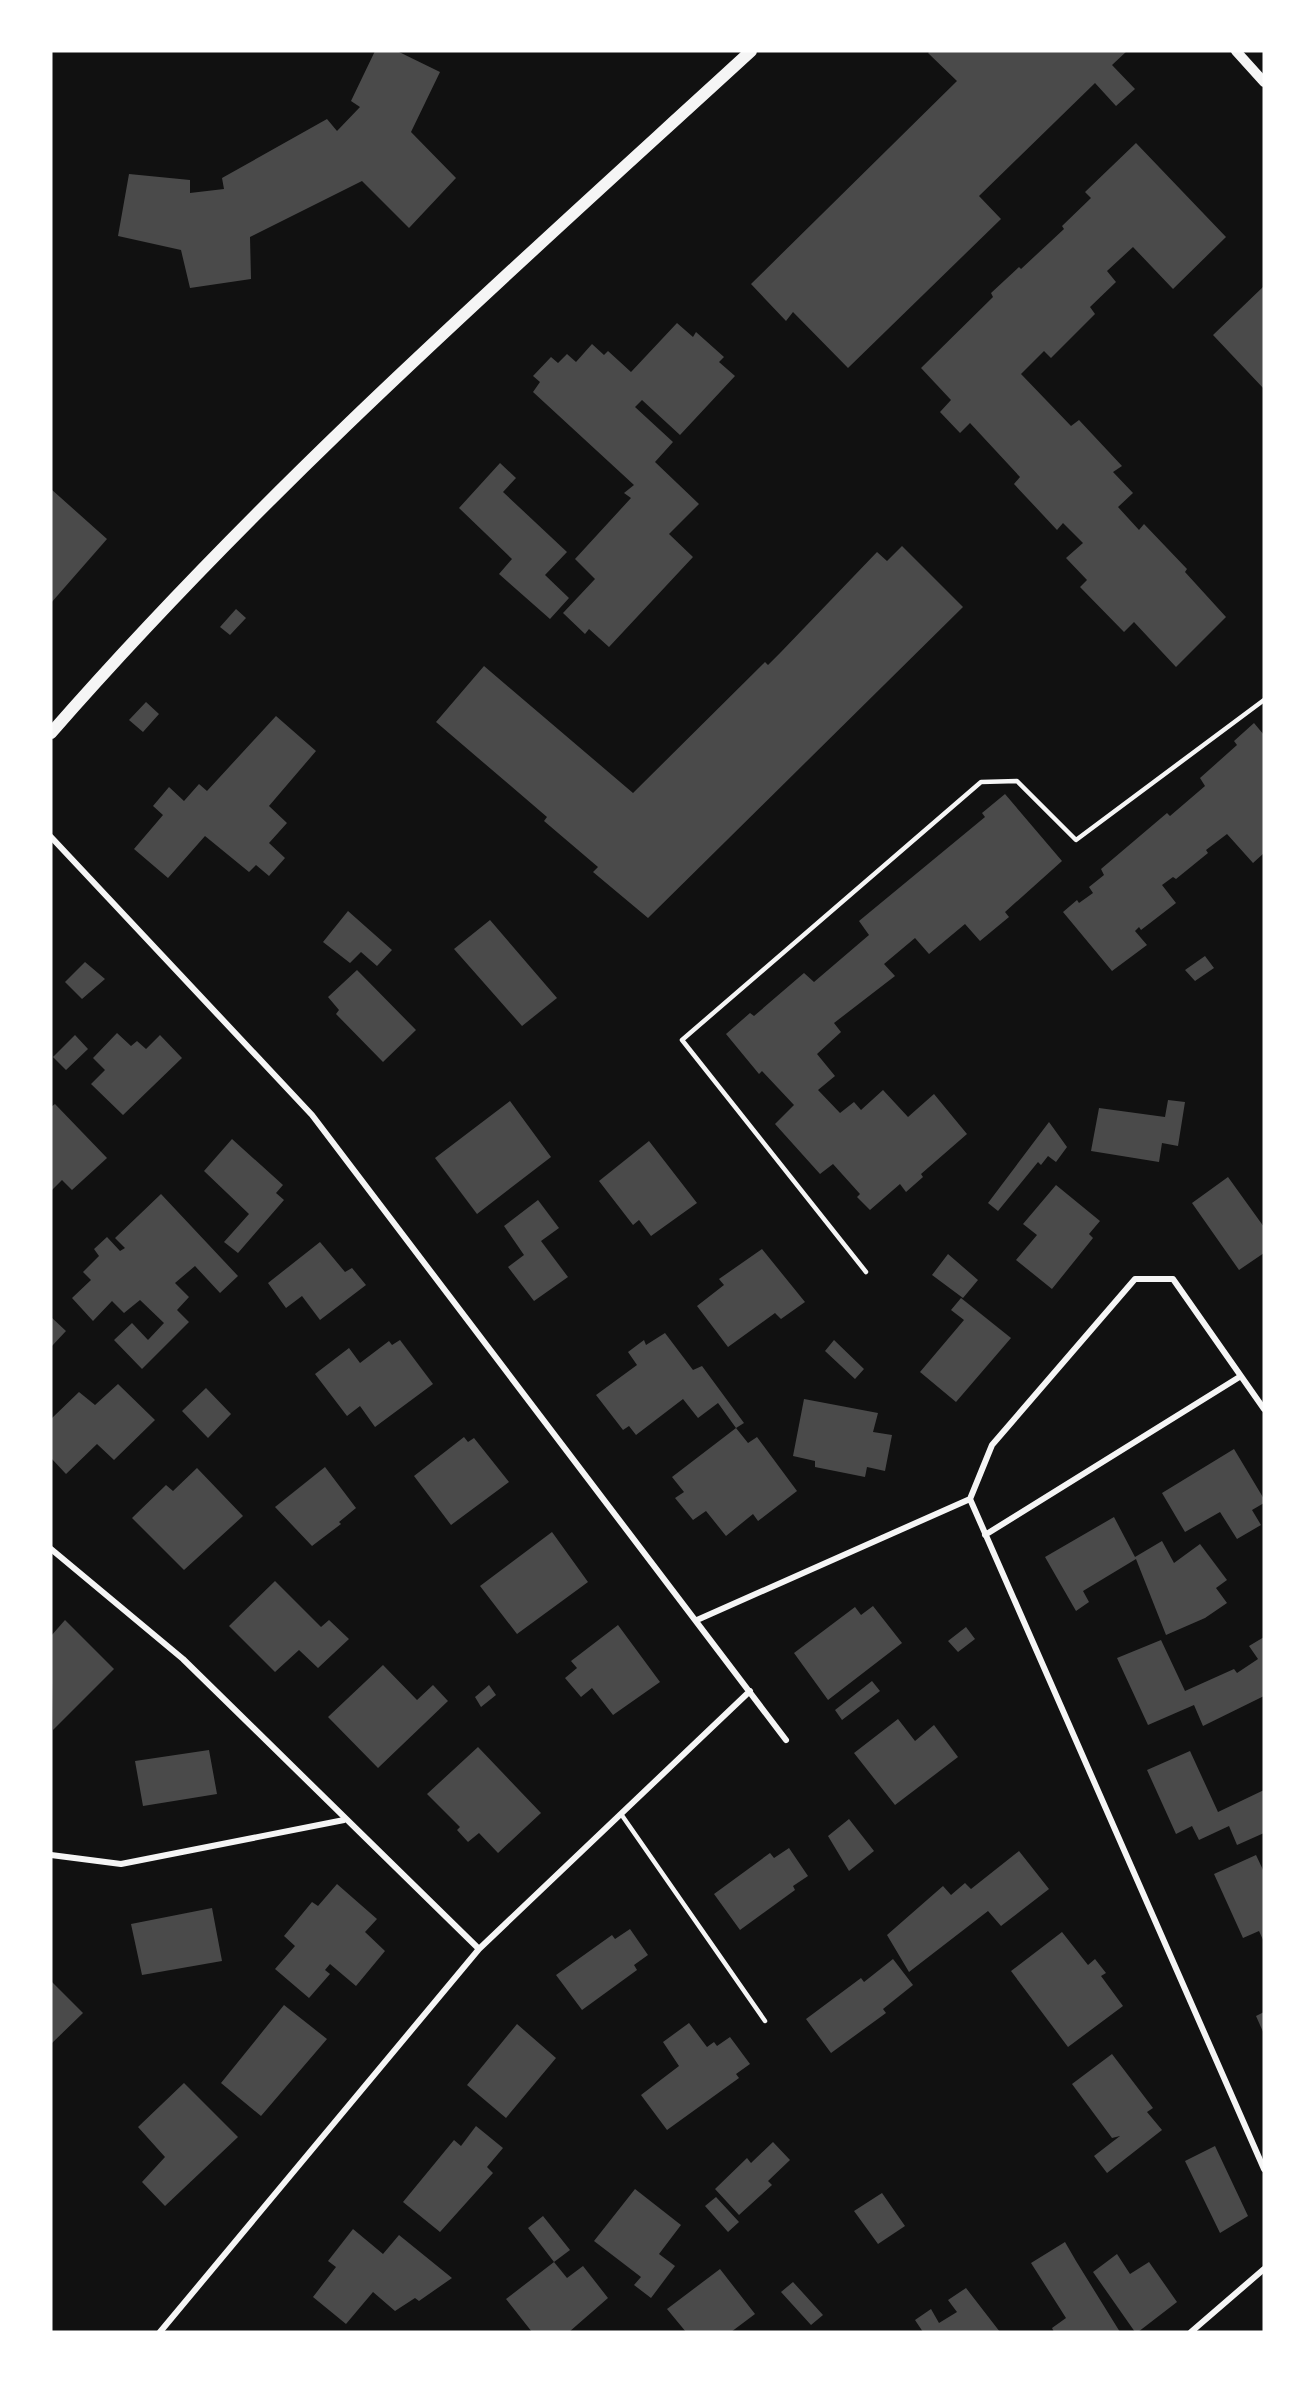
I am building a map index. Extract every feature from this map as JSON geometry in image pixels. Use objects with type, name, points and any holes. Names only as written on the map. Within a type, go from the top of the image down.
[{"type":"main road","points":[[51,733],[250,517],[559,225],[751,51]]},
{"type":"street","points":[[1236,51],[1264,82]]},
{"type":"street","points":[[51,837],[312,1115],[786,1740]]},
{"type":"street","points":[[697,1620],[970,1499],[992,1445],[1135,1279],[1173,1279],[1264,1409]]},
{"type":"street","points":[[986,1535],[1241,1377]]},
{"type":"street","points":[[970,1499],[1264,2169]]},
{"type":"street","points":[[51,1549],[183,1659],[344,1820],[479,1949]]},
{"type":"street","points":[[160,2332],[479,1949],[750,1691]]},
{"type":"street","points":[[51,1855],[121,1864],[344,1820]]},
{"type":"street","points":[[1191,2332],[1264,2269]]},
{"type":"lane","points":[[867,1272],[682,1040],[981,782],[1017,781],[1076,840],[1264,700]]},
{"type":"lane","points":[[621,1815],[765,2021]]},
{"type":"building","points":[[375,51],[397,51],[440,72],[411,132],[456,178],[409,228],[362,181],[250,237],[251,279],[190,288],[181,250],[118,236],[129,174],[190,180],[190,193],[224,189],[222,178],[327,119],[337,131],[360,107],[351,101]]},
{"type":"building","points":[[930,51],[1127,51],[1112,65],[1135,89],[1116,106],[1095,83],[979,196],[1001,219],[848,368],[793,312],[786,321],[751,284],[957,81],[928,53]]},
{"type":"building","points":[[1136,143],[1226,237],[1173,289],[1133,247],[1107,271],[1116,282],[1090,307],[1095,314],[1051,358],[1044,351],[1021,374],[1071,426],[1079,420],[1122,466],[1113,472],[1133,493],[1118,507],[1139,530],[1144,524],[1187,569],[1185,572],[1226,617],[1176,667],[1134,622],[1124,632],[1080,587],[1087,580],[1066,558],[1083,543],[1063,523],[1057,530],[1014,484],[1020,477],[970,423],[960,433],[940,412],[951,400],[921,368],[993,297],[991,293],[1064,229],[1062,226],[1091,198],[1085,192]]},
{"type":"building","points":[[1264,286],[1264,389],[1213,335]]},
{"type":"building","points":[[677,323],[693,337],[696,332],[724,357],[719,362],[735,376],[680,435],[642,400],[635,407],[673,442],[655,462],[699,504],[669,534],[693,557],[609,647],[589,629],[585,634],[563,613],[595,579],[575,559],[631,498],[624,493],[634,485],[533,392],[540,382],[533,376],[551,357],[558,363],[567,354],[576,362],[592,344],[604,355],[608,351],[631,372]]},
{"type":"building","points":[[500,463],[516,478],[503,492],[567,552],[545,575],[569,598],[550,619],[499,574],[512,559],[459,508]]},
{"type":"building","points":[[51,489],[107,539],[51,603]]},
{"type":"building","points":[[902,546],[963,607],[648,918],[593,872],[598,867],[544,821],[547,817],[436,722],[484,666],[633,793],[765,662],[768,665],[877,552],[887,561]]},
{"type":"building","points":[[236,609],[246,618],[230,635],[220,627]]},
{"type":"building","points":[[146,702],[159,714],[143,732],[129,720]]},
{"type":"building","points":[[276,716],[316,751],[269,806],[287,823],[269,843],[285,858],[269,876],[256,865],[249,872],[205,836],[168,878],[134,849],[163,815],[153,806],[169,787],[184,801],[199,784],[207,791]]},
{"type":"building","points":[[1254,723],[1264,735],[1264,853],[1253,863],[1227,834],[1206,850],[1208,853],[1176,879],[1173,877],[1162,885],[1176,903],[1141,930],[1139,927],[1135,931],[1147,945],[1112,971],[1063,912],[1077,900],[1079,903],[1093,893],[1089,887],[1104,875],[1101,869],[1167,813],[1170,816],[1205,786],[1200,778],[1237,745],[1234,741]]},
{"type":"building","points":[[1005,794],[1062,861],[1005,912],[1009,917],[980,941],[965,924],[929,954],[915,938],[884,964],[895,976],[834,1023],[841,1032],[817,1054],[835,1076],[818,1090],[840,1113],[854,1102],[861,1110],[883,1090],[908,1117],[934,1094],[967,1134],[921,1174],[923,1177],[906,1192],[900,1184],[870,1210],[857,1197],[860,1194],[833,1164],[820,1174],[775,1124],[794,1105],[762,1071],[759,1074],[726,1034],[750,1013],[754,1016],[804,973],[814,982],[869,935],[859,921],[985,817],[982,813]]},
{"type":"building","points":[[348,911],[392,950],[377,966],[361,952],[350,963],[323,942]]},
{"type":"building","points":[[490,920],[557,998],[522,1026],[454,949]]},
{"type":"building","points":[[1205,956],[1214,968],[1195,981],[1185,970]]},
{"type":"building","points":[[85,962],[105,979],[82,999],[65,982]]},
{"type":"building","points":[[357,970],[416,1030],[383,1062],[336,1014],[339,1010],[328,997]]},
{"type":"building","points":[[117,1033],[131,1046],[137,1041],[146,1049],[160,1035],[182,1058],[123,1115],[91,1084],[105,1070],[93,1058]]},
{"type":"building","points":[[75,1035],[88,1049],[66,1070],[53,1057]]},
{"type":"building","points":[[1168,1100],[1185,1102],[1178,1146],[1162,1143],[1159,1162],[1091,1151],[1099,1108],[1165,1117]]},
{"type":"building","points":[[510,1101],[551,1157],[477,1214],[435,1158]]},
{"type":"building","points":[[55,1104],[107,1158],[72,1190],[62,1180],[51,1191],[51,1107]]},
{"type":"building","points":[[1049,1122],[1067,1147],[1056,1162],[1048,1156],[1041,1165],[1038,1162],[998,1211],[988,1203]]},
{"type":"building","points":[[232,1139],[283,1185],[276,1193],[284,1200],[238,1253],[224,1242],[249,1214],[204,1171]]},
{"type":"building","points":[[649,1141],[697,1203],[651,1236],[639,1220],[633,1225],[599,1181]]},
{"type":"building","points":[[1228,1177],[1264,1227],[1264,1253],[1239,1270],[1192,1203]]},
{"type":"building","points":[[1056,1185],[1100,1221],[1089,1234],[1093,1238],[1052,1289],[1016,1260],[1037,1235],[1023,1224]]},
{"type":"building","points":[[161,1194],[238,1276],[220,1293],[195,1266],[175,1283],[189,1297],[177,1310],[189,1322],[142,1369],[114,1340],[132,1323],[148,1340],[164,1323],[140,1300],[124,1313],[112,1301],[93,1321],[72,1298],[91,1280],[83,1272],[99,1256],[94,1249],[107,1237],[120,1251],[125,1248],[115,1238]]},
{"type":"building","points":[[538,1200],[559,1228],[541,1241],[568,1277],[534,1301],[508,1267],[524,1255],[504,1226]]},
{"type":"building","points":[[320,1242],[345,1272],[352,1268],[366,1285],[320,1320],[302,1296],[286,1308],[268,1283]]},
{"type":"building","points":[[762,1249],[805,1302],[781,1319],[775,1313],[728,1347],[697,1306],[724,1285],[719,1279]]},
{"type":"building","points":[[948,1254],[978,1280],[963,1298],[932,1275]]},
{"type":"building","points":[[961,1298],[1011,1338],[956,1402],[920,1372],[964,1320],[951,1310]]},
{"type":"building","points":[[51,1317],[66,1331],[51,1347]]},
{"type":"building","points":[[665,1333],[693,1370],[702,1366],[744,1423],[736,1428],[718,1403],[698,1418],[683,1399],[636,1435],[629,1426],[623,1430],[596,1395],[637,1365],[628,1352],[644,1340],[646,1345]]},
{"type":"building","points":[[400,1340],[433,1384],[375,1427],[360,1406],[347,1416],[315,1374],[349,1348],[360,1363],[389,1341],[392,1345]]},
{"type":"building","points":[[834,1340],[864,1369],[855,1379],[825,1351]]},
{"type":"building","points":[[118,1384],[155,1420],[114,1460],[97,1444],[66,1474],[51,1458],[51,1419],[79,1392],[95,1405]]},
{"type":"building","points":[[206,1388],[231,1414],[208,1438],[182,1411]]},
{"type":"building","points":[[804,1399],[878,1413],[873,1432],[892,1435],[885,1471],[867,1467],[865,1477],[815,1467],[815,1461],[793,1456]]},
{"type":"building","points":[[736,1428],[748,1443],[757,1437],[797,1491],[758,1521],[753,1514],[726,1536],[706,1511],[693,1520],[675,1498],[684,1492],[672,1477]]},
{"type":"building","points":[[464,1437],[468,1442],[474,1438],[509,1482],[451,1525],[414,1476]]},
{"type":"building","points":[[1234,1449],[1264,1499],[1264,1503],[1252,1510],[1261,1525],[1237,1539],[1220,1512],[1185,1532],[1162,1493]]},
{"type":"building","points":[[325,1467],[356,1508],[339,1522],[341,1524],[312,1546],[275,1507]]},
{"type":"building","points":[[197,1468],[243,1516],[184,1570],[132,1518],[166,1485],[173,1491]]},
{"type":"building","points":[[1114,1517],[1135,1557],[1162,1541],[1174,1563],[1200,1544],[1227,1580],[1216,1588],[1227,1603],[1205,1618],[1166,1635],[1136,1559],[1083,1591],[1089,1602],[1076,1611],[1045,1557]]},
{"type":"building","points":[[552,1532],[588,1582],[517,1634],[480,1586]]},
{"type":"building","points":[[275,1581],[321,1627],[329,1620],[349,1639],[318,1668],[299,1650],[275,1672],[229,1626]]},
{"type":"building","points":[[873,1606],[902,1643],[828,1700],[794,1653],[855,1607],[861,1615]]},
{"type":"building","points":[[65,1620],[114,1669],[53,1730],[51,1636]]},
{"type":"building","points":[[618,1625],[660,1682],[613,1715],[592,1688],[581,1697],[565,1678],[577,1668],[571,1661]]},
{"type":"building","points":[[966,1627],[975,1639],[958,1652],[948,1641]]},
{"type":"building","points":[[1264,1637],[1264,1696],[1203,1726],[1194,1705],[1148,1725],[1117,1658],[1161,1640],[1185,1691],[1234,1669],[1237,1673],[1258,1659],[1249,1646]]},
{"type":"building","points":[[383,1665],[417,1700],[433,1685],[448,1701],[378,1768],[328,1717]]},
{"type":"building","points":[[872,1681],[880,1691],[842,1720],[835,1710]]},
{"type":"building","points":[[489,1685],[496,1695],[481,1707],[475,1697]]},
{"type":"building","points":[[898,1719],[915,1741],[934,1725],[958,1757],[895,1805],[854,1753]]},
{"type":"building","points":[[478,1747],[541,1813],[498,1853],[479,1833],[468,1842],[457,1830],[460,1827],[427,1794]]},
{"type":"building","points":[[209,1750],[217,1794],[143,1806],[135,1761]]},
{"type":"building","points":[[1190,1751],[1218,1812],[1264,1790],[1264,1833],[1237,1845],[1229,1826],[1199,1840],[1192,1826],[1176,1834],[1147,1770]]},
{"type":"building","points":[[849,1819],[874,1851],[849,1871],[828,1836]]},
{"type":"building","points":[[789,1848],[808,1876],[793,1886],[795,1890],[740,1930],[714,1894],[770,1853],[774,1858]]},
{"type":"building","points":[[1019,1851],[1049,1889],[1001,1926],[988,1911],[909,1972],[887,1935],[943,1886],[951,1895],[965,1883],[971,1889]]},
{"type":"building","points":[[1256,1855],[1264,1872],[1264,1942],[1259,1931],[1243,1938],[1214,1874]]},
{"type":"building","points":[[337,1884],[377,1919],[365,1932],[385,1951],[356,1986],[330,1964],[325,1970],[330,1974],[309,1998],[275,1969],[295,1946],[284,1936],[312,1902],[318,1906]]},
{"type":"building","points":[[212,1908],[222,1961],[142,1975],[131,1924]]},
{"type":"building","points":[[630,1929],[648,1955],[634,1965],[637,1970],[582,2010],[556,1975],[612,1935],[615,1939]]},
{"type":"building","points":[[1062,1932],[1088,1965],[1095,1959],[1106,1973],[1101,1976],[1123,2006],[1068,2047],[1011,1971]]},
{"type":"building","points":[[893,1959],[913,1985],[883,2009],[886,2013],[831,2053],[806,2019],[861,1978],[864,1982]]},
{"type":"building","points":[[51,1981],[83,2013],[51,2044]]},
{"type":"building","points":[[284,2005],[327,2039],[261,2116],[221,2083]]},
{"type":"building","points":[[1264,2012],[1264,2034],[1256,2016]]},
{"type":"building","points":[[689,2023],[707,2047],[714,2042],[717,2046],[730,2037],[750,2064],[736,2074],[739,2078],[667,2130],[641,2095],[679,2066],[663,2042]]},
{"type":"building","points":[[517,2024],[556,2058],[506,2118],[467,2085]]},
{"type":"building","points":[[1112,2054],[1153,2108],[1147,2112],[1162,2130],[1107,2173],[1094,2156],[1120,2136],[1112,2138],[1072,2084]]},
{"type":"building","points":[[184,2083],[238,2137],[165,2206],[142,2182],[165,2157],[138,2127]]},
{"type":"building","points":[[476,2126],[503,2148],[487,2167],[493,2173],[440,2232],[403,2202],[454,2140],[461,2146]]},
{"type":"building","points":[[773,2142],[790,2160],[768,2181],[772,2185],[739,2215],[715,2189],[747,2158],[751,2163]]},
{"type":"building","points":[[1215,2146],[1248,2216],[1220,2233],[1185,2161]]},
{"type":"building","points":[[635,2189],[681,2225],[659,2254],[675,2266],[651,2298],[634,2285],[641,2277],[594,2241]]},
{"type":"building","points":[[882,2193],[905,2226],[878,2244],[854,2211]]},
{"type":"building","points":[[716,2197],[739,2222],[728,2232],[705,2206]]},
{"type":"building","points":[[543,2216],[570,2250],[554,2262],[528,2228]]},
{"type":"building","points":[[353,2229],[383,2254],[399,2235],[452,2278],[419,2301],[415,2298],[395,2311],[373,2292],[346,2324],[313,2297],[336,2267],[328,2261]]},
{"type":"building","points":[[1065,2242],[1120,2332],[1054,2332],[1052,2328],[1066,2318],[1031,2263]]},
{"type":"building","points":[[1117,2254],[1130,2274],[1149,2262],[1177,2302],[1138,2332],[1135,2332],[1093,2272]]},
{"type":"building","points":[[554,2262],[567,2278],[583,2266],[608,2298],[569,2332],[532,2332],[506,2299]]},
{"type":"building","points":[[720,2269],[755,2314],[731,2332],[686,2332],[667,2309]]},
{"type":"building","points":[[793,2282],[823,2315],[811,2325],[781,2292]]},
{"type":"building","points":[[966,2288],[1000,2332],[923,2332],[915,2320],[931,2309],[939,2323],[957,2312],[948,2300]]}]
